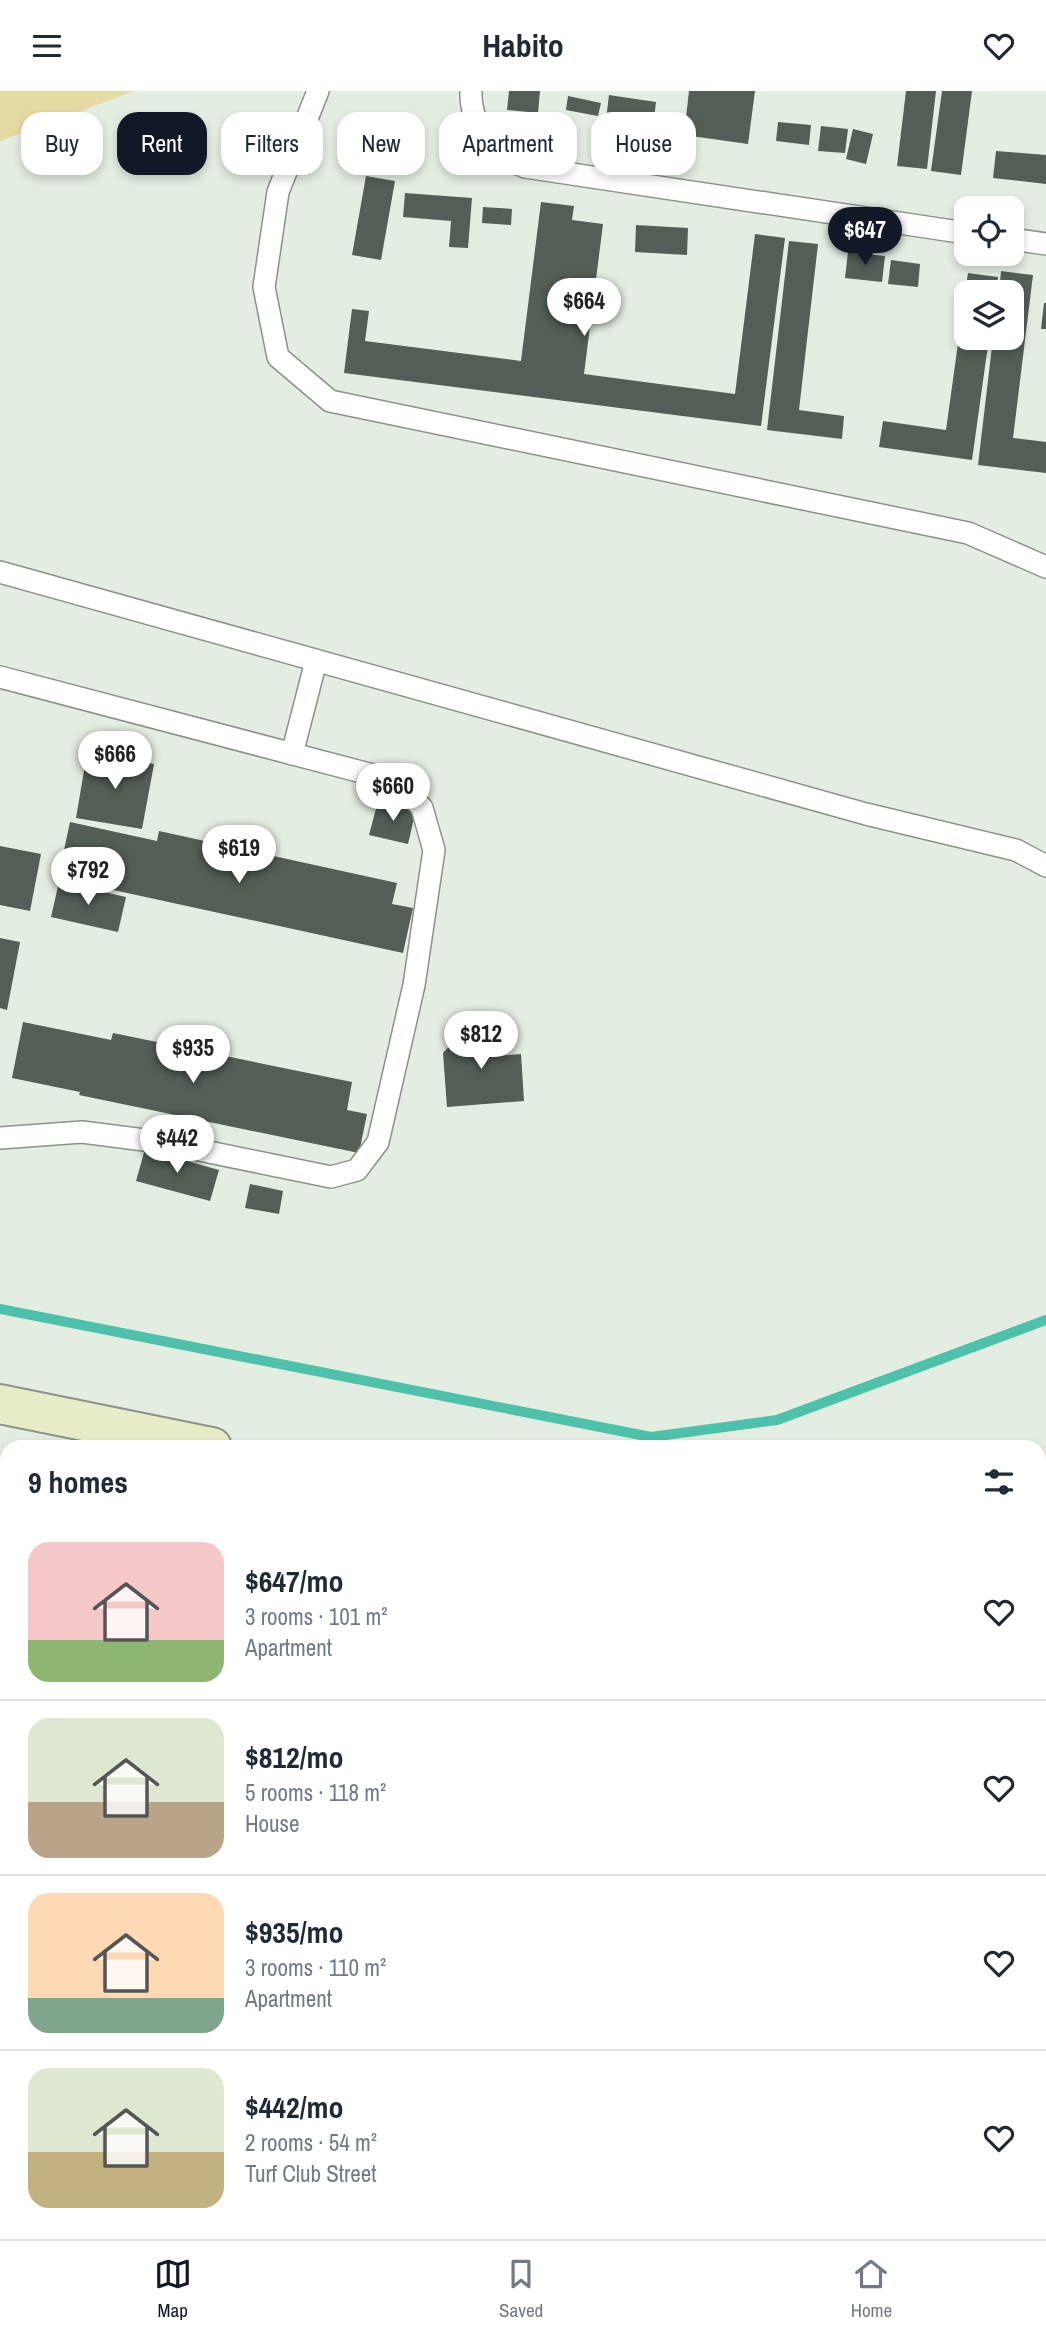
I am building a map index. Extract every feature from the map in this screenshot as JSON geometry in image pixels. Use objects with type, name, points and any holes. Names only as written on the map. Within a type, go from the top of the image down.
[{"type":"main road","points":[[0,1404],[152,1440]]},
{"type":"lane","points":[[318,91],[278,192],[264,287],[278,357],[330,401],[968,533],[1046,567]]},
{"type":"lane","points":[[471,91],[476,121],[486,140],[500,156],[526,167],[954,231]]},
{"type":"lane","points":[[1024,241],[1046,244]]},
{"type":"lane","points":[[0,572],[866,814],[1016,850],[1046,866]]},
{"type":"lane","points":[[292,754],[316,661]]},
{"type":"lane","points":[[0,677],[373,775],[405,788],[422,808],[434,850],[414,985],[378,1142],[356,1170],[331,1177],[160,1142],[82,1132],[0,1138]]},
{"type":"shaded area","points":[[0,91],[134,91],[78,112],[21,112],[21,133],[0,141]]},
{"type":"building","points":[[509,91],[540,91],[538,112],[507,110]]},
{"type":"building","points":[[689,91],[755,91],[748,144],[696,137],[696,112],[687,112]]},
{"type":"building","points":[[906,91],[936,91],[927,169],[897,166]]},
{"type":"building","points":[[942,91],[972,91],[961,175],[931,171]]},
{"type":"building","points":[[609,95],[656,102],[655,112],[607,112]]},
{"type":"building","points":[[568,96],[601,103],[599,112],[591,112],[591,115],[566,110]]},
{"type":"building","points":[[778,122],[811,125],[809,145],[776,141]]},
{"type":"building","points":[[821,126],[848,129],[845,153],[818,151]]},
{"type":"building","points":[[853,129],[873,134],[866,164],[846,159]]},
{"type":"building","points":[[996,151],[1046,155],[1046,184],[993,178]]},
{"type":"building","points":[[366,176],[395,181],[381,260],[352,255]]},
{"type":"building","points":[[405,193],[472,198],[468,248],[449,247],[451,221],[403,217]]},
{"type":"building","points":[[541,202],[574,206],[572,220],[603,224],[584,374],[735,394],[755,234],[785,238],[761,426],[344,373],[352,309],[369,311],[365,341],[521,361]]},
{"type":"building","points":[[483,207],[512,209],[511,225],[482,223]]},
{"type":"building","points":[[636,225],[688,228],[687,255],[635,252]]},
{"type":"building","points":[[789,241],[818,244],[799,410],[844,416],[842,439],[767,430]]},
{"type":"building","points":[[848,252],[885,256],[882,282],[845,278]]},
{"type":"building","points":[[891,260],[920,264],[918,287],[888,284]]},
{"type":"building","points":[[1001,271],[1033,275],[1024,348],[1024,280],[1000,280]]},
{"type":"building","points":[[968,273],[998,277],[998,280],[967,280]]},
{"type":"building","points":[[1044,303],[1046,329],[1041,329]]},
{"type":"building","points":[[957,350],[987,350],[972,460],[879,447],[883,421],[946,430]]},
{"type":"building","points":[[992,350],[1024,350],[1013,438],[1046,442],[1046,473],[978,465]]},
{"type":"building","points":[[87,753],[154,764],[142,829],[76,818]]},
{"type":"building","points":[[378,801],[416,810],[408,844],[369,835]]},
{"type":"building","points":[[70,822],[157,841],[159,831],[397,883],[392,904],[413,908],[403,953],[58,878]]},
{"type":"building","points":[[0,846],[41,854],[30,911],[0,905]]},
{"type":"building","points":[[59,882],[126,897],[118,932],[51,917]]},
{"type":"building","points":[[0,938],[20,942],[7,1010],[0,1008]]},
{"type":"building","points":[[23,1022],[111,1040],[113,1033],[352,1082],[347,1110],[367,1114],[359,1153],[79,1095],[80,1092],[12,1078]]},
{"type":"building","points":[[494,1028],[496,1056],[521,1054],[524,1101],[447,1107],[443,1053],[464,1030]]},
{"type":"building","points":[[145,1149],[219,1170],[210,1201],[136,1181]]},
{"type":"building","points":[[250,1184],[283,1191],[279,1214],[245,1208]]},
{"type":"waterway","points":[[0,1309],[651,1437],[777,1420],[1046,1320]]}]
